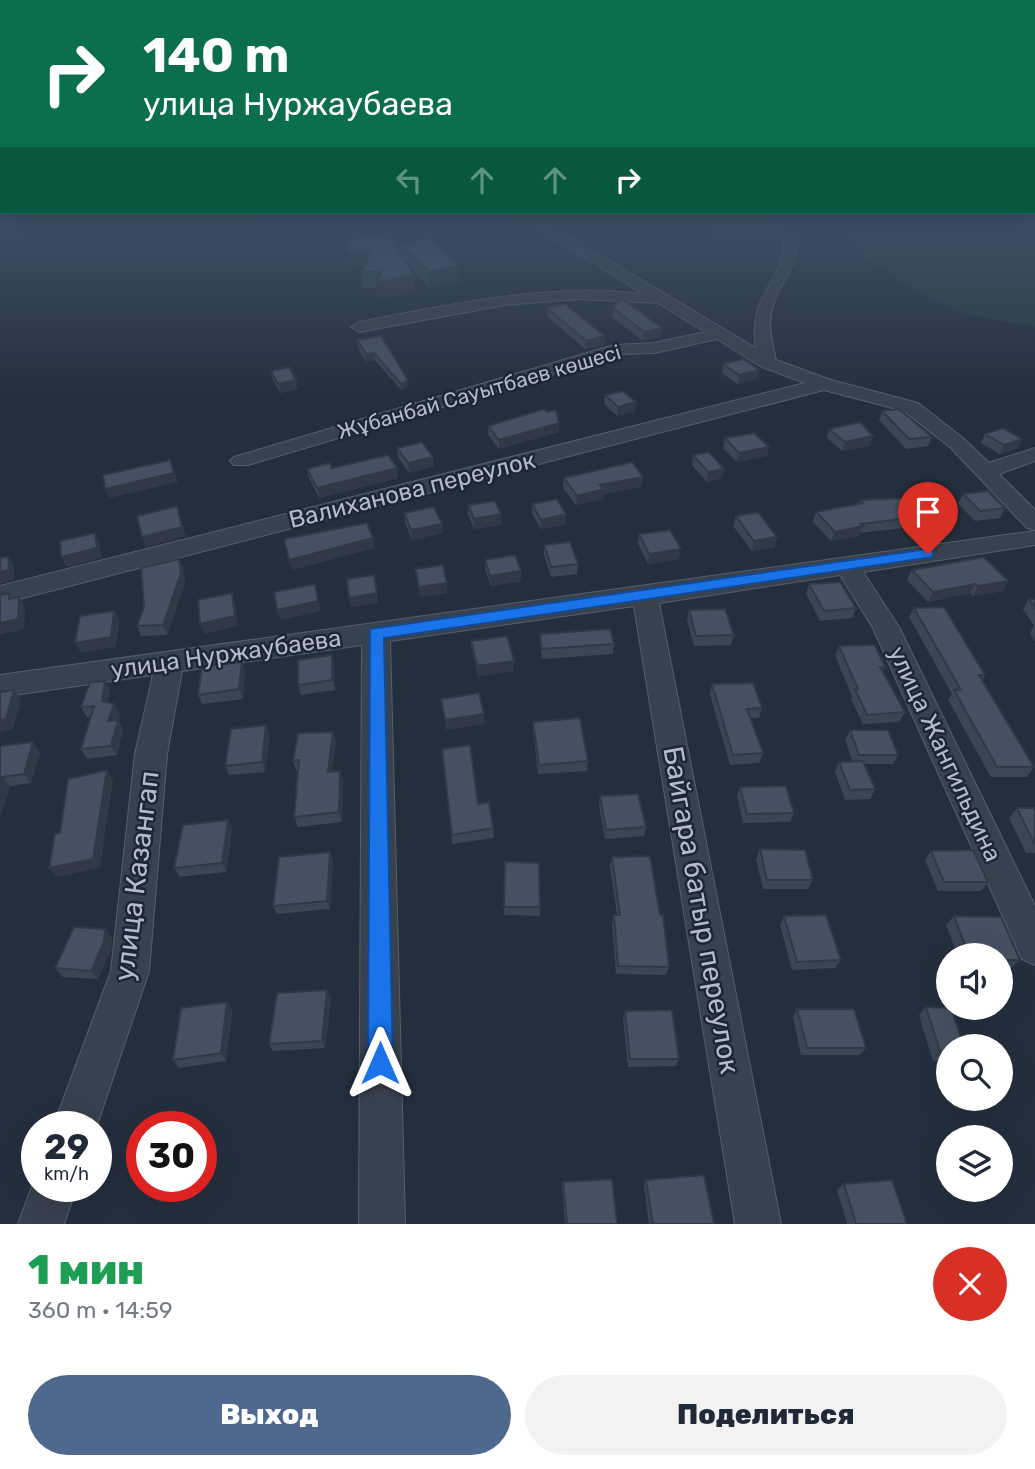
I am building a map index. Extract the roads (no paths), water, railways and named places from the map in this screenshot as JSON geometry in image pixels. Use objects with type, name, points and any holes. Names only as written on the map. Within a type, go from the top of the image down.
[{"type":"street","points":[[629,281],[768,363],[824,384],[911,407],[935,423],[986,471],[1035,523]]},
{"type":"street","points":[[768,363],[761,334],[767,300],[779,281]]},
{"type":"street","points":[[359,327],[514,299],[552,296],[629,296],[664,303]]},
{"type":"street","name":"Жұбанбай Сауытбаев көшесі","points":[[241,461],[620,349],[654,348],[719,334]]},
{"type":"street","name":"Валиханова переулок","points":[[0,595],[824,384]]},
{"type":"street","points":[[986,471],[1035,454]]},
{"type":"street","name":"улица Нуржаубаева","points":[[0,686],[645,597],[1035,538]]},
{"type":"street","name":"улица Жангильдина","points":[[847,566],[886,627],[1035,946]]},
{"type":"street","name":"Байгара батыр переулок","points":[[645,597],[758,1224]]},
{"type":"street","points":[[376,633],[382,1224]]},
{"type":"street","name":"улица Казангап","points":[[81,1111],[130,971],[151,754],[170,661]]},
{"type":"street","points":[[40,1224],[48,1202]]}]
